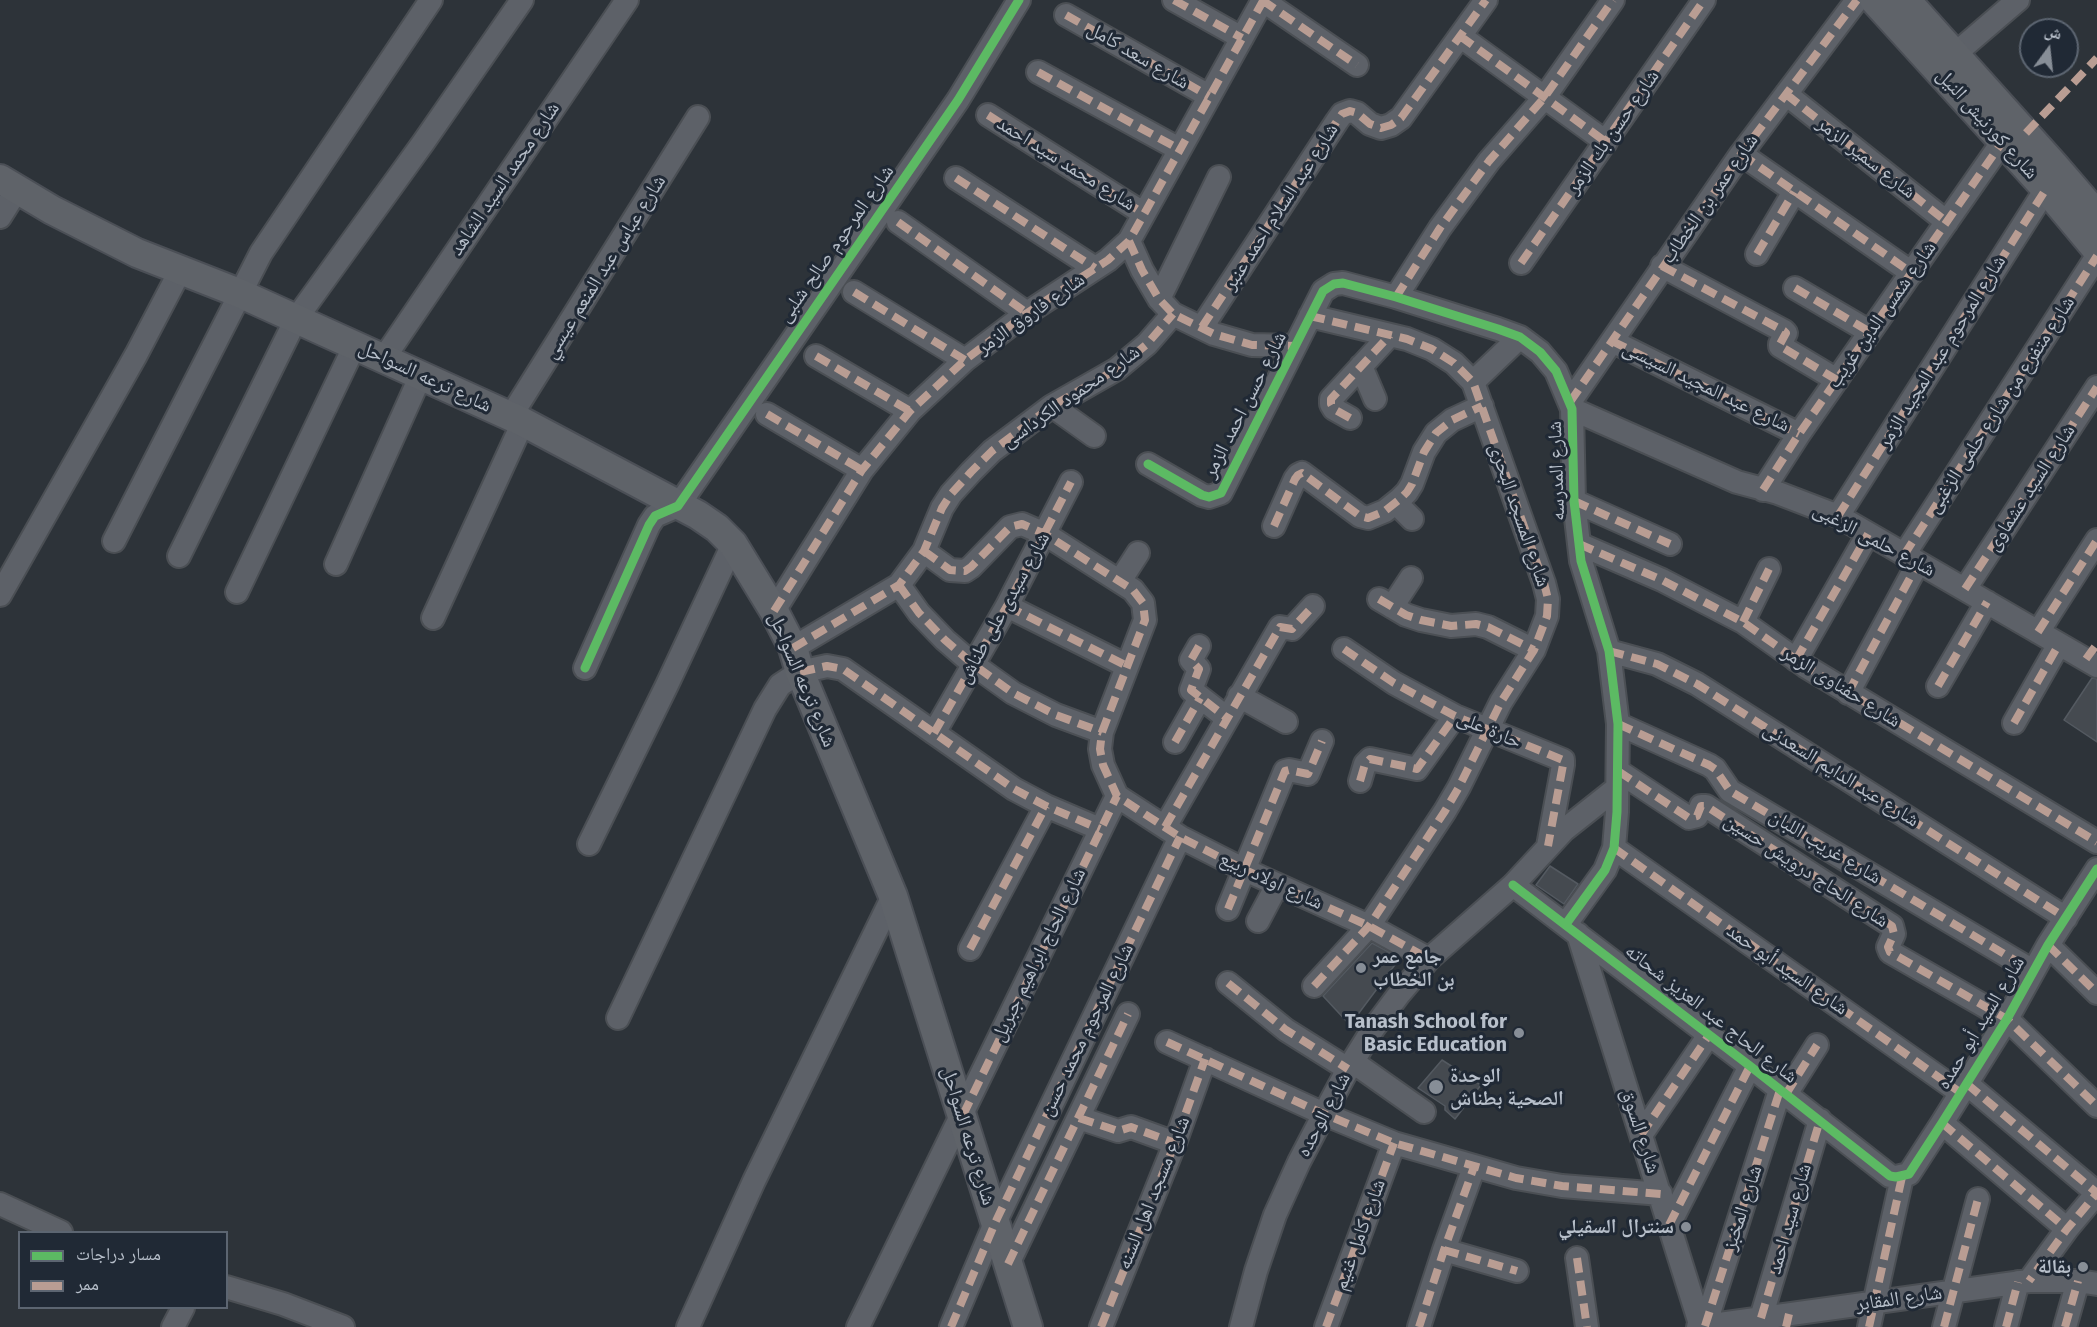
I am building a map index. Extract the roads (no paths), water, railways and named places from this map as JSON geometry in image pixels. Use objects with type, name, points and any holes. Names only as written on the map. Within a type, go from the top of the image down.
[{"type":"main road","name":"شارع كورنيش النيل","points":[[1905,0],[2097,216]]},
{"type":"main road","name":"شارع كورنيش النيل","points":[[1857,2],[2003,141],[2097,250]]},
{"type":"main road","name":"شارع ترعه السواحل","points":[[9,184],[94,232],[180,271],[239,293],[517,419],[707,521],[733,544],[774,611],[797,660],[893,896],[1028,1327]]},
{"type":"street","points":[[114,541],[261,253],[431,0]]},
{"type":"street","points":[[179,556],[296,319],[423,143],[522,0]]},
{"type":"street","name":"شارع محمد السيد الشاهد","points":[[384,358],[627,0]]},
{"type":"street","name":"شارع المرحوم صالح شلبى","points":[[678,506],[958,100],[1018,0]]},
{"type":"street","points":[[1174,0],[1242,38]]},
{"type":"street","points":[[1263,0],[1357,64]]},
{"type":"street","name":"شارع فاروق الزمر","points":[[774,611],[862,470],[910,411],[965,360],[1027,313],[1119,251],[1129,241],[1263,0]]},
{"type":"street","name":"شارع عبد السلام احمد عنبر","points":[[1202,327],[1342,114],[1350,111],[1357,113],[1370,124],[1381,128],[1401,118],[1486,0]]},
{"type":"street","points":[[1396,297],[1440,228],[1489,161],[1544,98],[1613,0]]},
{"type":"street","name":"شارع حسن بك الزمر","points":[[1521,263],[1704,0]]},
{"type":"street","points":[[1954,54],[2018,0]]},
{"type":"street","name":"شارع عمر بن الخطاب","points":[[1571,406],[1662,266],[1741,154],[1857,2]]},
{"type":"street","name":"شارع سعد كامل","points":[[1066,15],[1209,96]]},
{"type":"street","points":[[1460,36],[1606,142]]},
{"type":"street","points":[[1038,72],[1179,149]]},
{"type":"street","name":"شارع سمير الزمر","points":[[1785,94],[1947,222]]},
{"type":"street","name":"شارع محمد سيد احمد","points":[[988,115],[1143,213]]},
{"type":"street","name":"شارع عباس عبد المنعم عيسي","points":[[433,618],[517,419],[698,117]]},
{"type":"street","name":"شارع شمس الدين غريب","points":[[1763,490],[1799,434],[2003,141]]},
{"type":"street","points":[[1741,154],[1912,273]]},
{"type":"street","name":"شارع محمود الكرداسى","points":[[618,1018],[765,709],[797,660],[899,585],[924,551],[942,508],[951,494],[992,451],[1052,406],[1117,369],[1147,344],[1166,306],[1219,177]]},
{"type":"street","points":[[957,178],[1095,268]]},
{"type":"street","points":[[0,218],[9,184]]},
{"type":"street","name":"شارع المرحوم عبد المجيد الزمر","points":[[1838,516],[2046,189]]},
{"type":"street","points":[[1757,254],[1794,192]]},
{"type":"street","points":[[898,222],[1027,313]]},
{"type":"street","points":[[1129,241],[1143,270],[1166,306],[1214,334],[1252,345],[1295,346]]},
{"type":"street","name":"شارع متفرع من شارع حلمى الزغبى","points":[[1848,693],[1911,559],[2097,256]]},
{"type":"street","points":[[1662,266],[1785,331],[1780,346],[1837,380]]},
{"type":"street","points":[[0,594],[136,355],[180,271]]},
{"type":"street","name":"شارع المدرسه","points":[[1323,291],[1334,284],[1343,283],[1498,328],[1520,338],[1540,352],[1556,371],[1571,406],[1574,501],[1581,561],[1609,651],[1618,724],[1614,848]]},
{"type":"street","points":[[1795,288],[1870,332]]},
{"type":"street","name":"شارع حسن احمد الزمر","points":[[1148,464],[1202,495],[1209,497],[1221,493],[1323,291]]},
{"type":"street","points":[[854,292],[965,360]]},
{"type":"street","name":"شارع المسجد البحرى","points":[[1310,316],[1407,339],[1432,349],[1454,363],[1473,382],[1548,599],[1547,616],[1534,650],[1486,729],[1445,811],[1369,926],[1314,986]]},
{"type":"street","points":[[1350,418],[1334,409],[1331,399],[1390,335]]},
{"type":"street","points":[[1473,382],[1520,338]]},
{"type":"street","name":"شارع عبد المجيد السيسى","points":[[1612,341],[1799,434]]},
{"type":"street","points":[[237,592],[355,345]]},
{"type":"street","points":[[816,356],[910,411]]},
{"type":"street","points":[[1360,366],[1375,399]]},
{"type":"street","points":[[336,564],[421,375]]},
{"type":"street","name":"شارع السيد عشماوى","points":[[1965,589],[2097,387]]},
{"type":"street","points":[[1052,406],[1094,436]]},
{"type":"street","points":[[1274,525],[1298,475],[1302,474],[1360,516],[1368,518],[1385,511],[1404,511],[1424,452],[1436,433],[1452,420],[1482,406]]},
{"type":"street","name":"شارع حلمى الزغبى","points":[[1571,406],[1737,482],[1792,498],[1838,516],[2059,644],[2094,656]]},
{"type":"street","points":[[767,414],[862,470]]},
{"type":"street","name":"شارع سيدى على طناش","points":[[934,733],[1007,606],[1071,482]]},
{"type":"street","points":[[1574,501],[1670,544]]},
{"type":"street","points":[[585,668],[649,525],[655,516],[678,506]]},
{"type":"street","points":[[924,551],[950,570],[958,572],[971,567],[1010,527],[1022,524],[1045,534],[1133,590],[1143,603],[1145,620],[1102,732],[1100,749],[1102,765],[1117,796]]},
{"type":"street","points":[[1796,660],[1868,534]]},
{"type":"street","points":[[2038,632],[2097,540]]},
{"type":"street","points":[[589,844],[667,686],[733,544]]},
{"type":"street","name":"شارع حفناوى الزمر","points":[[1579,544],[1662,580],[1743,622],[1848,693],[2097,842]]},
{"type":"street","points":[[1120,581],[1138,553]]},
{"type":"street","points":[[1743,622],[1769,569]]},
{"type":"street","points":[[1411,578],[1386,603],[1406,615],[1436,624],[1451,626],[1476,624],[1488,627],[1534,650]]},
{"type":"street","points":[[899,585],[920,613],[945,640],[974,665],[1022,697],[1056,715],[1102,732]]},
{"type":"street","points":[[1938,686],[1987,602]]},
{"type":"street","points":[[1007,606],[1127,666]]},
{"type":"street","name":"شارع المرحوم محمد حسن","points":[[951,1327],[995,1223],[1172,832],[1227,718],[1280,627],[1292,629],[1313,606]]},
{"type":"street","points":[[2014,723],[2059,644]]},
{"type":"street","points":[[1199,646],[1191,660],[1199,669],[1190,689],[1227,718]]},
{"type":"street","name":"حارة على","points":[[1344,649],[1394,683],[1455,716],[1563,760],[1548,846]]},
{"type":"street","name":"شارع عبد الدايم السعدنى","points":[[1609,651],[1657,664],[1697,684],[2066,918]]},
{"type":"street","points":[[797,660],[843,669],[1014,789],[1046,806],[1100,829]]},
{"type":"street","points":[[1239,696],[1286,722]]},
{"type":"street","points":[[1175,742],[1200,698]]},
{"type":"street","points":[[1360,781],[1367,760],[1370,759],[1387,772],[1418,769],[1455,716]]},
{"type":"street","name":"شارع غريب اللبان","points":[[1618,724],[1709,765],[1730,790],[2033,971]]},
{"type":"street","points":[[1228,909],[1284,771],[1308,774],[1322,741]]},
{"type":"street","name":"شارع الوحده","points":[[1241,1327],[1256,1271],[1275,1215],[1299,1162],[1350,1065],[1400,993],[1429,959],[1514,885],[1548,846],[1618,779]]},
{"type":"street","name":"شارع الحاج درويش حسين","points":[[1618,779],[1689,818],[1697,816],[1701,806],[1706,806],[1892,926],[1894,934],[1888,947],[1890,952],[2007,1019]]},
{"type":"street","name":"شارع اولاد ربيع","points":[[1117,796],[1172,832],[1243,869],[1369,926],[1429,959]]},
{"type":"street","name":"شارع الحاج ابراهيم جبريل","points":[[858,1327],[1117,796]]},
{"type":"street","points":[[970,949],[1046,806]]},
{"type":"street","points":[[1572,929],[1605,870],[1614,848]]},
{"type":"street","name":"شارع السيد أبو حمد","points":[[1614,848],[1964,1088],[2097,1193]]},
{"type":"street","name":"شارع السيد أبو حمده","points":[[1894,1175],[1909,1174],[2007,1019],[2048,945],[2097,868]]},
{"type":"street","points":[[1258,921],[1277,885]]},
{"type":"street","name":"شارع الحاج عبد العزيز شحاته","points":[[1514,885],[1894,1175]]},
{"type":"street","points":[[688,1327],[754,1181],[893,896]]},
{"type":"street","name":"شارع السوق","points":[[1572,929],[1661,1194],[1701,1327]]},
{"type":"street","points":[[2048,945],[2097,993]]},
{"type":"street","points":[[1228,983],[1286,1030],[1350,1065],[1424,1112]]},
{"type":"street","points":[[1008,1264],[1128,1014]]},
{"type":"street","points":[[2007,1019],[2097,1106]]},
{"type":"street","points":[[1641,1135],[1709,1035]]},
{"type":"street","points":[[1167,1042],[1324,1114],[1394,1143],[1516,1178],[1562,1186],[1661,1194]]},
{"type":"street","name":"شارع المخبز","points":[[1701,1327],[1783,1092],[1817,1045]]},
{"type":"street","name":"شارع مسجد اهل السنه","points":[[1101,1327],[1205,1059]]},
{"type":"street","points":[[1669,1225],[1750,1066]]},
{"type":"street","points":[[1079,1118],[1118,1131],[1131,1127],[1174,1143]]},
{"type":"street","name":"شارع سيد احمد","points":[[1761,1318],[1820,1120]]},
{"type":"street","points":[[1942,1123],[2067,1229]]},
{"type":"street","name":"شارع كامل غنيم","points":[[1326,1327],[1394,1143]]},
{"type":"street","points":[[1419,1327],[1474,1167]]},
{"type":"street","points":[[1869,1327],[1875,1302],[1894,1175]]},
{"type":"street","points":[[2006,1327],[2024,1282],[2097,1193]]},
{"type":"street","points":[[1944,1327],[1978,1199]]},
{"type":"street","points":[[0,1204],[58,1231]]},
{"type":"street","points":[[1444,1250],[1517,1271]]},
{"type":"street","points":[[1577,1258],[1587,1327]]},
{"type":"street","name":"شارع المقابر","points":[[1701,1327],[1761,1318],[1787,1321],[1875,1302],[2024,1282],[2087,1282]]},
{"type":"street","points":[[2064,1327],[2087,1282]]},
{"type":"street","points":[[228,1288],[283,1304],[343,1327]]},
{"type":"street","points":[[173,1327],[182,1309]]},
{"type":"place","name":"جامع عمر بن الخطاب","points":[[1361,968]]},
{"type":"place","name":"Tanash School for Basic Education","points":[[1519,1033]]},
{"type":"place","name":"الوحدة الصحية بطناش","points":[[1436,1087]]},
{"type":"place","name":"سنترال السقيلي","points":[[1686,1227]]},
{"type":"place","name":"بقالة","points":[[2083,1267]]}]
